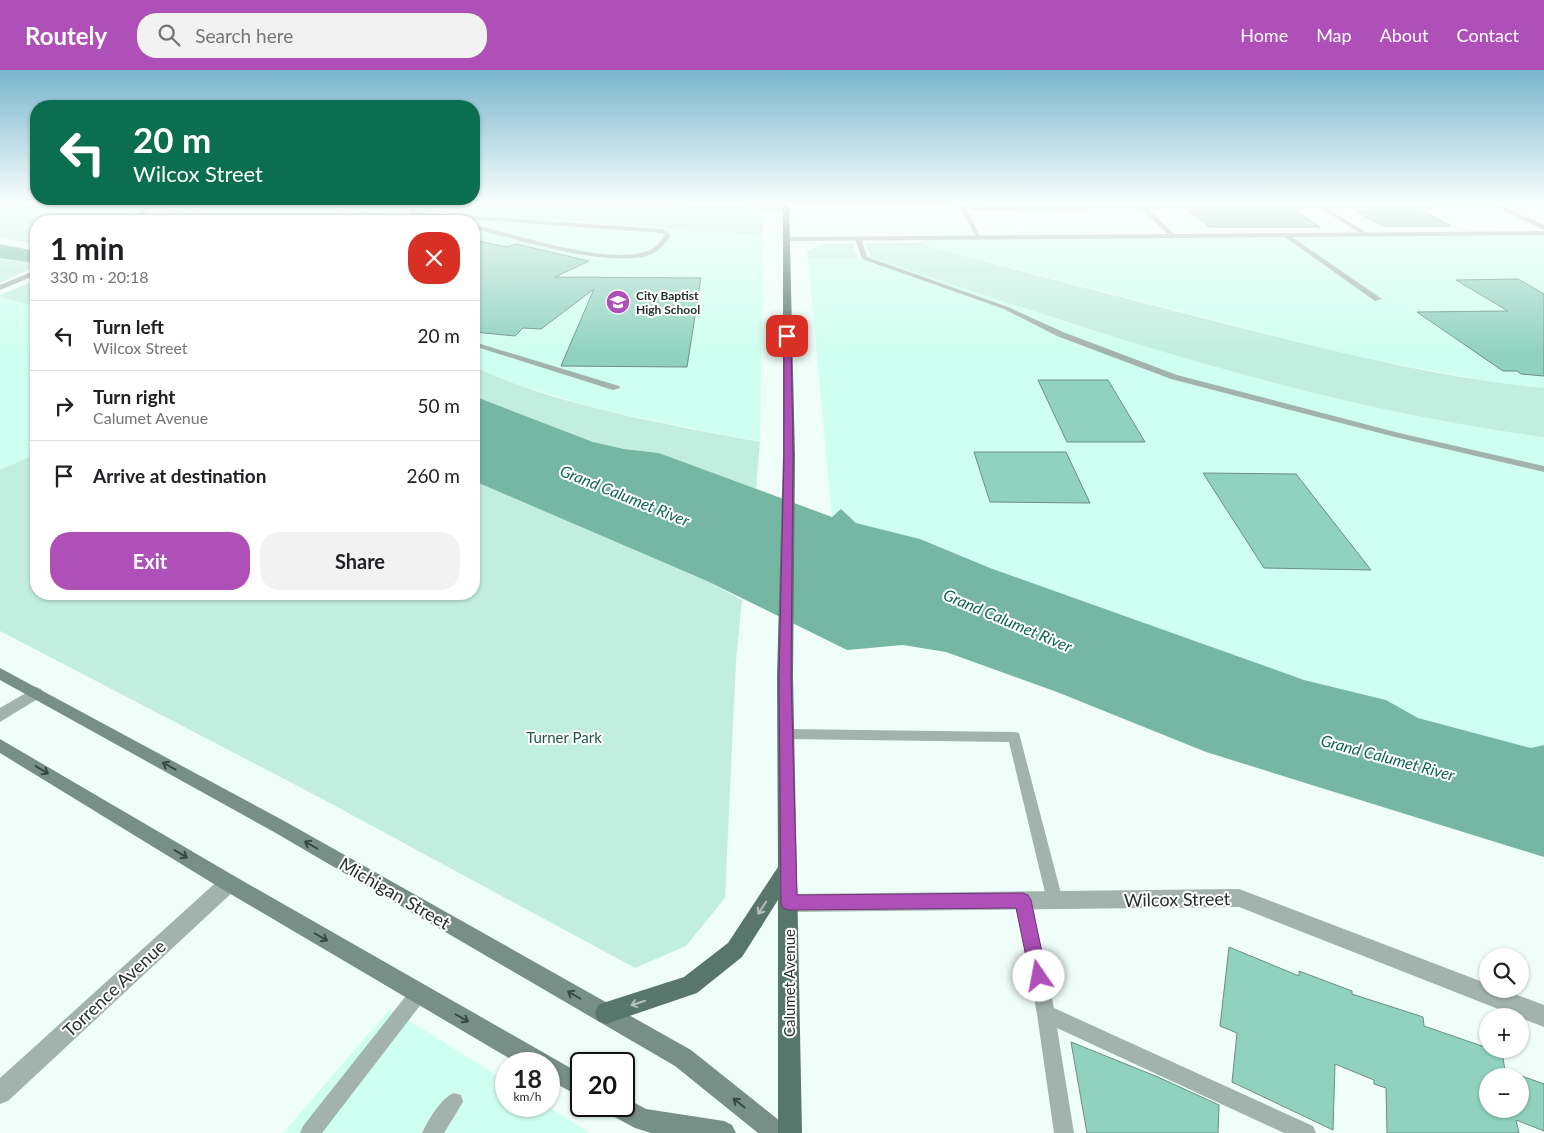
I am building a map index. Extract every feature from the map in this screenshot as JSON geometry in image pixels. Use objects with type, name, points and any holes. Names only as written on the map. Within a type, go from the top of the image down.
[{"type":"main road","name":"Calumet Avenue","points":[[786,254],[789,456],[785,676],[789,903],[790,1133]]},
{"type":"main road","name":"Michigan Street","points":[[0,673],[280,827],[684,1058],[777,1133]]},
{"type":"main road","points":[[0,745],[229,883],[520,1052]]},
{"type":"main road","points":[[606,1013],[690,986],[734,950],[788,867]]},
{"type":"main road","points":[[635,1116],[643,1120],[724,1133]]},
{"type":"street","points":[[1312,254],[1378,299]]},
{"type":"street","points":[[0,288],[30,275]]},
{"type":"street","points":[[0,716],[36,693]]},
{"type":"street","name":"Torrence Avenue","points":[[0,1093],[229,883]]},
{"type":"street","name":"Wilcox Street","points":[[789,903],[1239,898],[1544,1016]]},
{"type":"lane","points":[[600,254],[618,256],[649,254]]},
{"type":"lane","points":[[863,254],[864,258],[1006,308],[1060,334],[1174,377],[1425,442],[1544,469]]},
{"type":"lane","points":[[480,346],[616,388]]},
{"type":"lane","points":[[786,734],[1014,737],[1055,901]]},
{"type":"lane","points":[[1023,900],[1046,1014],[1064,1133]]},
{"type":"lane","points":[[310,1133],[419,993]]},
{"type":"lane","points":[[1046,1014],[1306,1133]]},
{"type":"lane","points":[[432,1133],[454,1102]]},
{"type":"shaded area","name":"City Baptist High School","points":[[480,254],[763,254],[760,442],[601,410],[503,380],[480,370]]},
{"type":"shaded area","points":[[955,254],[1544,254],[1544,388],[1508,385],[1363,358]]},
{"type":"shaded area","points":[[871,257],[1074,325],[1228,370],[1360,403],[1544,437],[1544,745],[1531,748],[1418,718],[1386,700],[1304,680],[990,568],[920,539],[856,523],[841,509],[832,517],[808,259],[858,259]]},
{"type":"shaded area","points":[[0,297],[30,305],[30,457],[0,470]]},
{"type":"shaded area","points":[[390,1009],[495,1074],[495,1117],[560,1117],[560,1114],[590,1133],[283,1133]]},
{"type":"green space","points":[[807,254],[856,254],[858,259],[808,259]]},
{"type":"green space","points":[[870,254],[954,254],[1346,354],[1464,378],[1544,388],[1544,437],[1458,424],[1373,407],[1203,364],[1119,339],[871,257]]},
{"type":"green space","points":[[0,257],[30,262],[30,269],[0,283]]},
{"type":"green space","points":[[30,282],[30,305],[0,297],[0,295]]},
{"type":"green space","points":[[480,369],[508,381],[578,404],[651,421],[760,442],[756,489],[659,453],[624,449],[593,442],[480,398]]},
{"type":"green space","name":"Turner Park","points":[[30,457],[30,600],[480,600],[480,484],[707,581],[742,600],[736,661],[725,898],[686,946],[635,968],[315,795],[0,631],[0,470]]},
{"type":"water","points":[[480,398],[593,442],[624,449],[659,453],[832,517],[841,509],[856,523],[920,539],[990,568],[1304,680],[1386,700],[1418,718],[1531,748],[1544,745],[1544,857],[1206,752],[1057,692],[946,652],[903,645],[847,650],[707,581],[480,484]]},
{"type":"building","points":[[480,254],[557,254],[589,261],[555,277],[701,278],[687,367],[561,366],[594,289],[541,329],[523,328],[515,336],[480,333]]},
{"type":"building","points":[[1518,279],[1544,294],[1544,376],[1521,374],[1517,371],[1503,371],[1417,312],[1508,311],[1456,280]]},
{"type":"building","points":[[1038,380],[1108,380],[1145,442],[1067,442]]},
{"type":"building","points":[[974,452],[1066,452],[1090,503],[990,502]]},
{"type":"building","points":[[1203,473],[1296,474],[1371,570],[1264,568]]},
{"type":"building","points":[[1229,947],[1299,976],[1299,971],[1352,991],[1352,994],[1423,1017],[1424,1026],[1479,1045],[1479,1058],[1503,1058],[1505,1068],[1479,1068],[1479,1118],[1529,1118],[1529,1079],[1544,1084],[1544,1131],[1516,1120],[1519,1133],[1387,1133],[1386,1088],[1374,1084],[1374,1080],[1335,1064],[1333,1130],[1232,1082],[1237,1033],[1220,1026]]},
{"type":"building","points":[[1071,1042],[1158,1077],[1219,1105],[1218,1133],[1087,1133]]},
{"type":"waterway","name":"Grand Calumet River","points":[[14,254],[30,256]]},
{"type":"place","name":"City Baptist High School","points":[[618,302]]},
{"type":"route","points":[[787,336],[789,456],[785,676],[789,903],[1023,900],[1039,976]]}]
